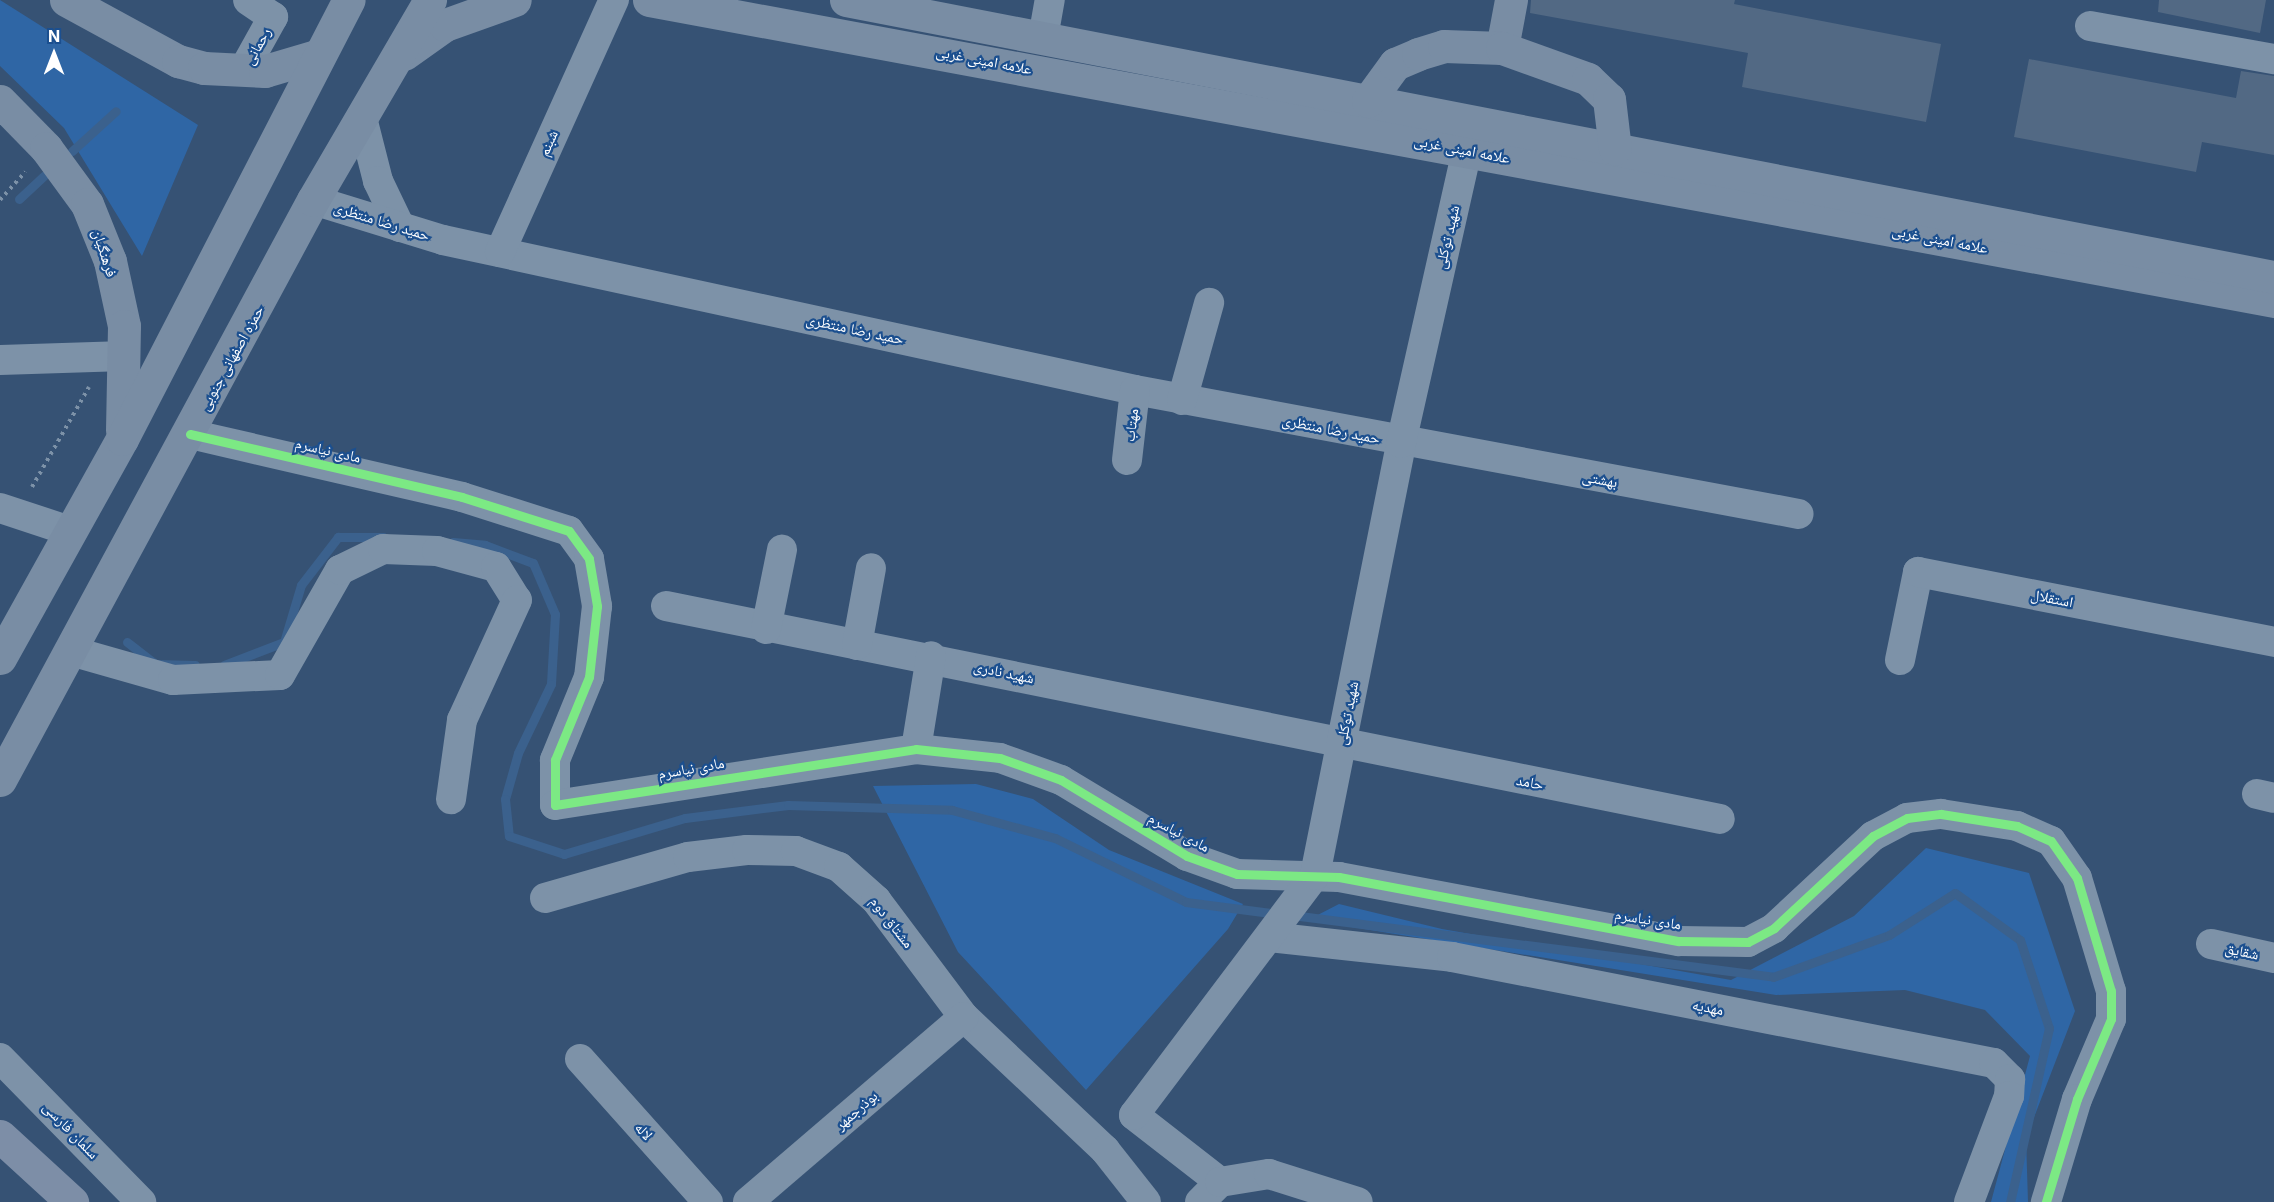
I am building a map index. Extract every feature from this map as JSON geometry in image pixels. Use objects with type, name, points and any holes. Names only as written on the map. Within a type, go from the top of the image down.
[{"type":"main road","points":[[66,0],[178,61],[243,70],[288,67],[316,56]]},
{"type":"main road","points":[[0,658],[67,530],[122,438],[316,56],[349,0]]},
{"type":"main road","name":"حمزه اصفهانی جنوبی","points":[[0,780],[190,434],[313,200],[430,0]]},
{"type":"main road","points":[[395,60],[445,25],[515,0]]},
{"type":"main road","name":"علامه امینی غربی","points":[[649,0],[2274,301]]},
{"type":"main road","name":"علامه امینی غربی","points":[[846,0],[2274,277]]},
{"type":"main road","points":[[1502,48],[1511,0]]},
{"type":"main road","points":[[1368,101],[1395,64],[1418,54],[1444,46],[1502,48],[1588,79],[1609,99],[1615,149]]},
{"type":"main road","name":"فرهنگیان","points":[[0,101],[46,148],[87,204],[110,261],[122,438]]},
{"type":"main road","points":[[0,1136],[72,1202]]},
{"type":"street","name":"رحمانی","points":[[243,70],[273,17],[248,0]]},
{"type":"street","name":"شبنم","points":[[500,252],[614,0]]},
{"type":"street","points":[[1043,38],[1050,0]]},
{"type":"street","points":[[2090,26],[2274,59]]},
{"type":"street","points":[[362,118],[378,181],[400,227]]},
{"type":"street","name":"شهید توکلی","points":[[1210,1192],[1134,1115],[1315,875],[1401,443],[1467,150]]},
{"type":"street","name":"حمید رضا منتظری","points":[[313,200],[400,227],[500,252],[1182,400],[1401,443]]},
{"type":"street","points":[[1182,400],[1209,303]]},
{"type":"street","points":[[0,360],[116,357]]},
{"type":"street","name":"مهتاب","points":[[1127,460],[1135,390]]},
{"type":"street","name":"مادی نیاسرم","points":[[190,434],[462,497],[569,531],[589,559],[597,606],[589,677],[555,760],[555,805],[916,749],[1000,758],[1061,780],[1187,856],[1237,874],[1315,875],[1679,941],[1748,942],[1774,928],[1873,836],[1907,818],[1941,814],[1986,819],[2051,841],[2077,878],[2105,963],[2111,1019],[2077,1099],[2046,1202]]},
{"type":"street","name":"بهشتی","points":[[1401,443],[1799,514]]},
{"type":"street","points":[[8,511],[67,530]]},
{"type":"street","points":[[71,651],[173,681],[280,675],[340,570],[383,549],[437,551],[496,567],[517,600],[462,720],[451,799]]},
{"type":"street","points":[[766,629],[782,550]]},
{"type":"street","points":[[857,645],[871,568]]},
{"type":"street","name":"استقلال","points":[[1900,660],[1918,572],[2274,642]]},
{"type":"street","name":"شهید نادری","points":[[666,606],[766,629],[931,656],[1341,746]]},
{"type":"street","points":[[916,749],[931,656]]},
{"type":"street","name":"حامد","points":[[1341,746],[1720,819]]},
{"type":"street","name":"مشتاق دوم","points":[[545,897],[688,857],[747,850],[796,851],[839,867],[876,900],[964,1017],[1106,1150],[1146,1202]]},
{"type":"street","name":"مهدیه","points":[[1269,937],[1452,957],[1994,1063],[2010,1079],[2009,1096],[1969,1202]]},
{"type":"street","name":"شقایق","points":[[2211,944],[2274,958]]},
{"type":"street","name":"بوذرجمهر","points":[[748,1202],[964,1017]]},
{"type":"street","name":"سلمان فارسی","points":[[0,1058],[141,1202]]},
{"type":"street","name":"لاله","points":[[580,1059],[708,1202]]},
{"type":"street","points":[[1210,1192],[1269,1174],[1358,1202]]},
{"type":"path","points":[[8,511],[116,357]]},
{"type":"shaded area","points":[[0,0],[198,125],[142,256],[64,128],[0,66]]},
{"type":"shaded area","points":[[976,784],[1033,799],[1109,850],[1243,904],[1228,929],[1086,1090],[958,952],[873,786]]},
{"type":"shaded area","points":[[1926,848],[2029,873],[2075,1011],[2026,1138],[2028,1202],[1991,1202],[2030,1056],[1985,1010],[1905,990],[1776,995],[1308,920],[1339,904],[1442,929],[1731,980],[1854,916]]},
{"type":"building","points":[[1531,0],[1735,0],[1734,4],[1941,44],[1926,122],[1742,87],[1748,53],[1530,13]]},
{"type":"building","points":[[2159,0],[2266,0],[2260,33],[2158,12]]},
{"type":"building","points":[[2029,59],[2236,98],[2241,71],[2274,76],[2274,155],[2202,142],[2196,172],[2014,137]]},
{"type":"waterway","points":[[72,151],[116,111]]},
{"type":"waterway","points":[[19,199],[44,176]]},
{"type":"waterway","points":[[224,665],[284,642],[301,585],[338,537],[383,537]]},
{"type":"waterway","points":[[453,542],[485,545],[533,563],[555,614],[551,684],[518,753],[505,799],[509,836],[564,854],[685,818],[788,805],[952,810],[1055,838],[1186,902],[1278,914]]},
{"type":"waterway","points":[[127,642],[155,664],[195,665]]},
{"type":"waterway","points":[[1292,915],[1773,977],[1889,935],[1955,893],[2020,940],[2049,1028],[2010,1202]]},
{"type":"cycle path","points":[[190,434],[462,497],[569,531],[589,559],[597,606],[589,677],[555,760],[555,805],[916,749],[1000,758],[1061,780],[1187,856],[1237,874],[1339,877],[1679,941],[1748,942],[1774,928],[1873,836],[1907,818],[1941,814],[2017,826],[2051,841],[2077,878],[2111,991],[2111,1019],[2077,1099],[2046,1202]]}]
